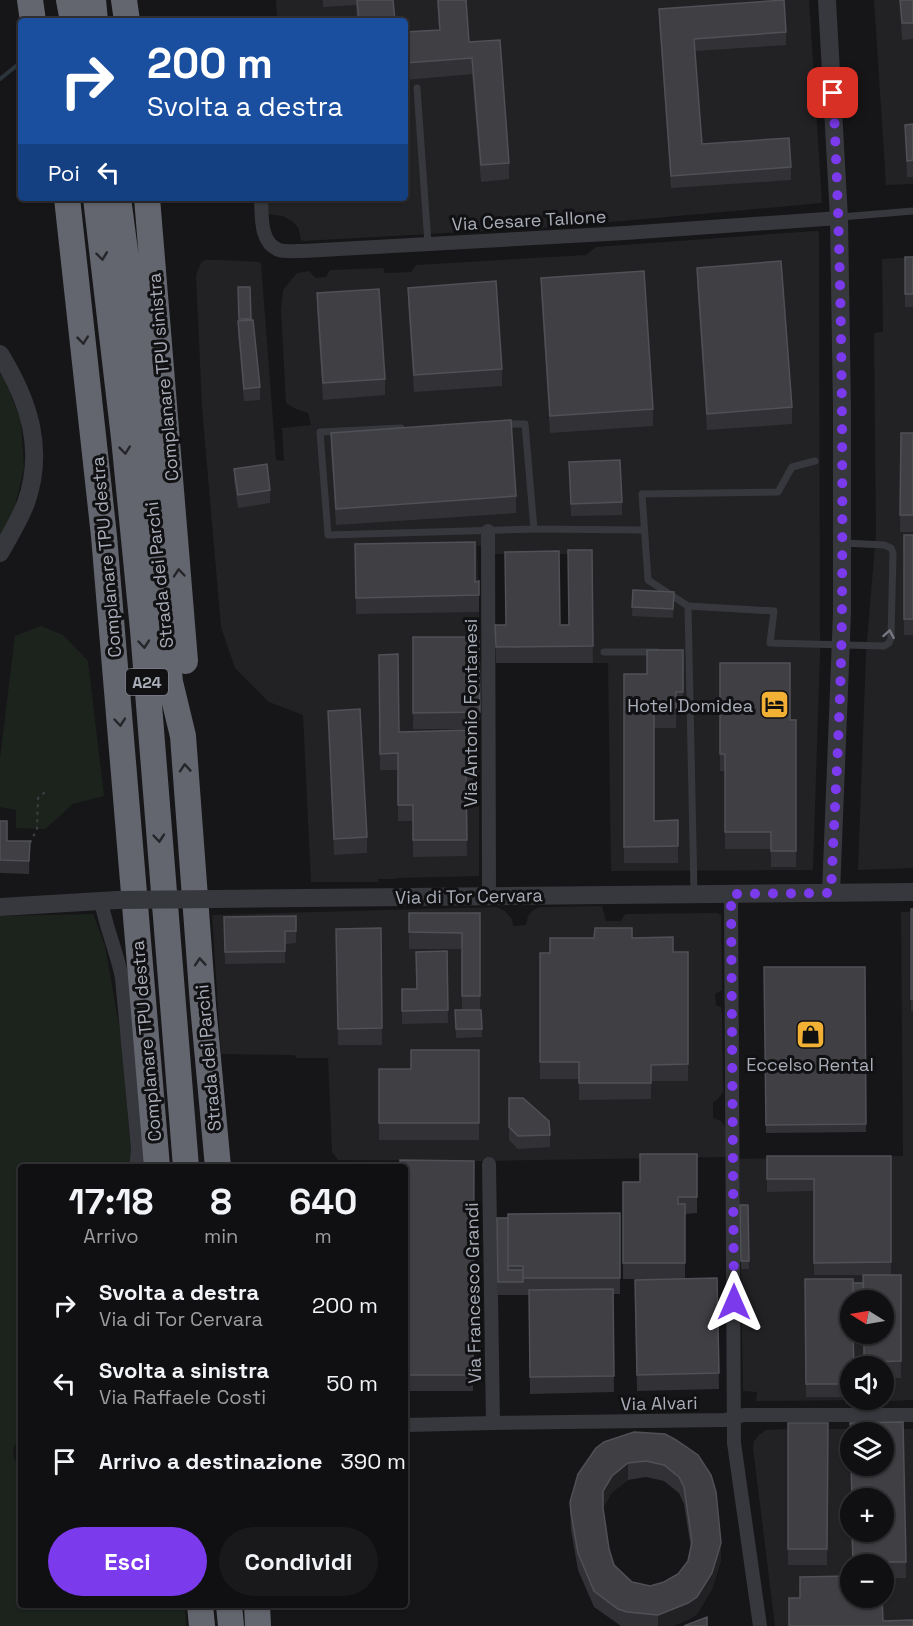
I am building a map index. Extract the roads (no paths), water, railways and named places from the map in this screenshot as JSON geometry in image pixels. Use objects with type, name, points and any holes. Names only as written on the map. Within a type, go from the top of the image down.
[{"type":"highway","points":[[30,0],[33,18]]},
{"type":"highway","points":[[41,0],[44,18]]},
{"type":"highway","points":[[69,0],[72,18]]},
{"type":"highway","points":[[93,0],[95,18]]},
{"type":"highway","points":[[124,0],[127,18]]},
{"type":"highway","points":[[136,0],[139,18]]},
{"type":"highway","name":"Complanare TPU destra","points":[[67,201],[104,536],[157,1164]]},
{"type":"highway","name":"Strada dei Parchi","points":[[96,201],[124,438],[142,630],[186,1164]]},
{"type":"highway","name":"Strada dei Parchi","points":[[118,201],[133,311],[170,682],[183,736],[203,1005],[218,1164]]},
{"type":"highway","name":"Complanare TPU sinistra","points":[[147,201],[187,680],[183,736]]},
{"type":"highway","points":[[200,1608],[202,1626]]},
{"type":"highway","points":[[230,1608],[231,1626]]},
{"type":"highway","points":[[257,1608],[258,1626]]},
{"type":"street","points":[[827,0],[839,218],[842,410],[840,646],[831,893]]},
{"type":"street","name":"Via Cesare Tallone","points":[[261,201],[263,228],[274,247],[280,250],[303,251],[625,233],[839,218]]},
{"type":"street","points":[[0,354],[22,394],[32,428],[34,470],[21,515],[0,553]]},
{"type":"street","name":"Via Antonio Fontanesi","points":[[488,531],[489,896]]},
{"type":"street","name":"Via di Tor Cervara","points":[[0,907],[109,901],[215,899],[913,892]]},
{"type":"street","points":[[731,894],[734,1443],[760,1626]]},
{"type":"street","name":"Via di Tor Cervara","points":[[0,900],[26,905]]},
{"type":"street","points":[[109,901],[105,922],[122,978],[138,1150],[136,1164]]},
{"type":"street","name":"Via Francesco Grandi","points":[[489,1164],[493,1422]]},
{"type":"street","name":"Via Alvari","points":[[408,1425],[725,1420],[744,1415],[913,1415]]},
{"type":"lane","points":[[417,88],[428,244]]},
{"type":"lane","points":[[839,218],[913,211]]},
{"type":"lane","points":[[502,424],[525,424],[534,529]]},
{"type":"lane","points":[[411,428],[320,432],[328,535],[534,529],[644,530]]},
{"type":"lane","points":[[815,460],[792,467],[778,492],[642,494],[648,580],[688,606],[774,611],[770,643],[884,646],[891,638],[893,553],[891,548],[884,545],[842,543]]},
{"type":"lane","points":[[688,606],[686,653],[694,895]]},
{"type":"lane","points":[[604,652],[665,652]]},
{"type":"waterway","points":[[0,79],[18,64]]},
{"type":"place","name":"Hotel Domidea","points":[[774,705]]},
{"type":"place","name":"Eccelso Rental","points":[[810,1035]]}]
